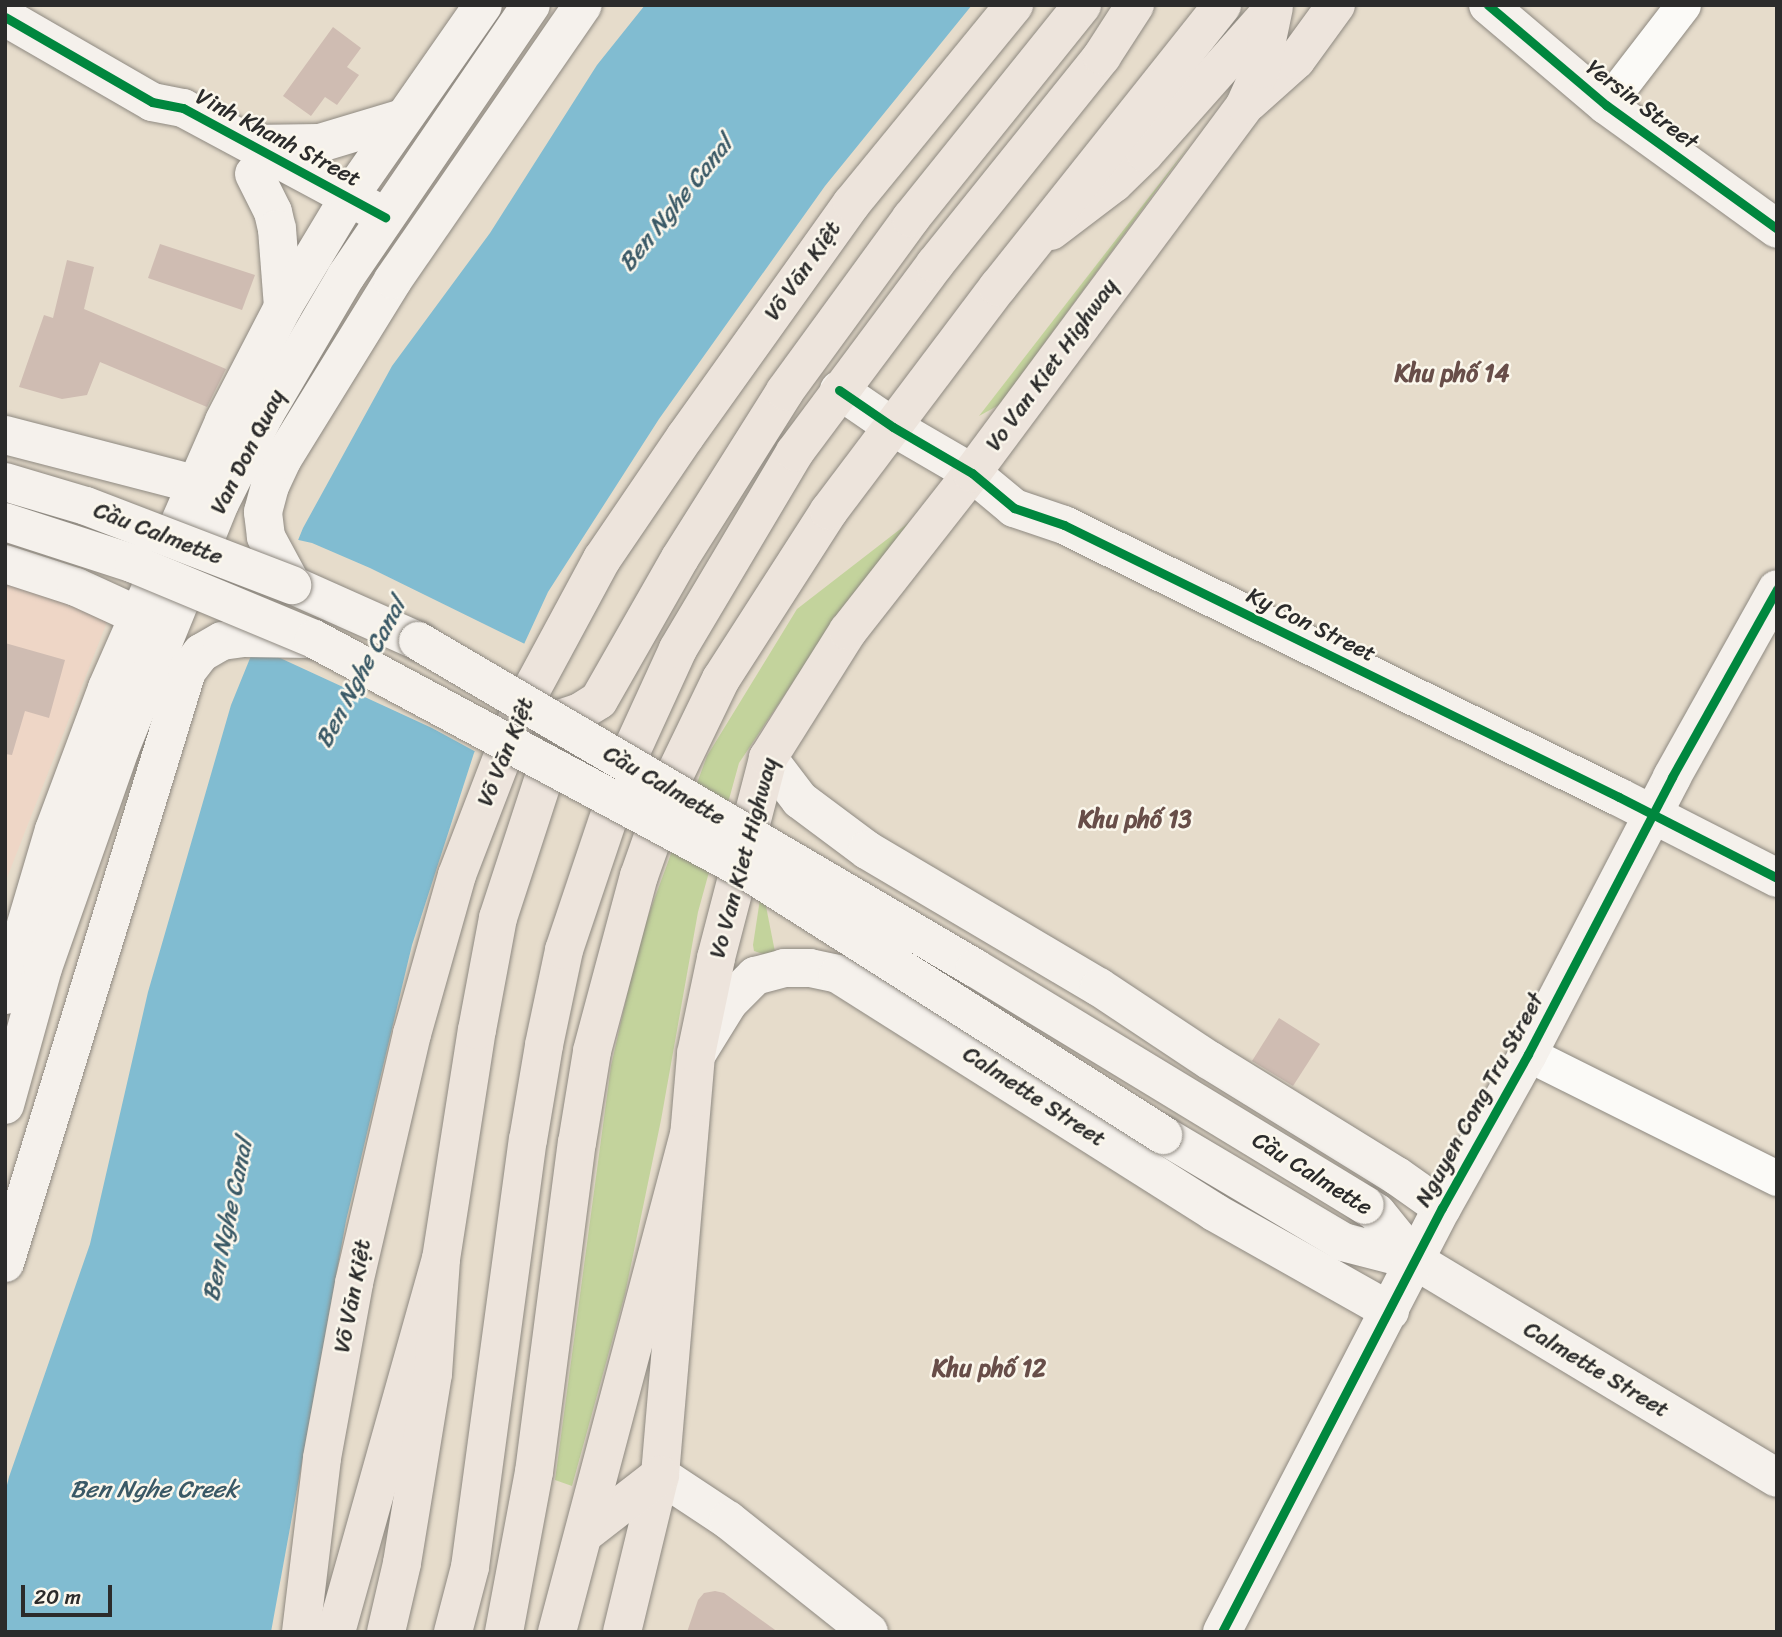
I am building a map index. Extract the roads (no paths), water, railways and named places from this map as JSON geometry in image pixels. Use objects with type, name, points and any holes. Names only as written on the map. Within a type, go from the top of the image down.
[{"type":"main road","name":"Van Don Quay","points":[[5,995],[54,830],[137,615],[224,421],[283,307],[342,208],[483,5]]},
{"type":"main road","name":"Van Don Quay","points":[[5,1105],[43,968],[106,788],[200,551],[265,414],[377,229],[531,5]]},
{"type":"main road","points":[[292,586],[275,556],[263,524],[270,486],[282,460],[393,280],[583,5]]},
{"type":"main road","name":"Võ Văn Kiệt","points":[[301,1632],[322,1458],[354,1283],[409,1047],[457,875],[520,711],[602,559],[685,437],[852,203],[1014,5]]},
{"type":"main road","points":[[553,721],[579,712],[599,700],[680,558],[785,391],[911,218],[1082,5]]},
{"type":"main road","points":[[453,1632],[470,1567],[528,1140],[544,1045],[564,950],[630,754],[678,649],[795,452],[935,264],[1102,57],[1135,5]]},
{"type":"main road","points":[[504,1632],[534,1472],[577,1143],[592,1051],[639,876],[676,774],[721,679],[829,511],[1031,246],[1222,5]]},
{"type":"main road","points":[[1245,106],[1296,60],[1336,5]]},
{"type":"main road","name":"Yersin Street","points":[[1489,5],[1606,104],[1777,229]]},
{"type":"main road","points":[[1031,246],[1129,168],[1212,80],[1275,6]]},
{"type":"main road","points":[[1245,106],[1261,69],[1275,6]]},
{"type":"main road","name":"Vinh Khanh Street","points":[[5,17],[152,102],[172,126],[251,159],[377,229]]},
{"type":"main road","name":"Vo Van Kiet Highway","points":[[622,1632],[660,1475],[696,1055],[716,958],[768,758],[848,631],[972,472],[1245,106]]},
{"type":"main road","points":[[283,307],[277,229],[273,212],[251,159],[320,143],[404,118]]},
{"type":"main road","points":[[429,1632],[446,1561],[463,1465],[506,1135],[545,949],[572,856],[609,749],[686,590],[783,433],[839,390]]},
{"type":"main road","name":"Ky Con Street","points":[[839,390],[893,427],[972,472],[1028,489],[1065,525],[1777,878]]},
{"type":"main road","points":[[5,435],[195,484]]},
{"type":"main road","name":"Cầu Calmette","points":[[5,482],[86,506],[292,586],[418,641],[489,680],[553,721],[975,968],[1365,1205],[1377,1213],[1416,1261]]},
{"type":"main road","name":"Cầu Calmette","points":[[5,522],[134,564],[314,639],[747,871],[1163,1135],[1343,1242],[1416,1261]]},
{"type":"main road","points":[[5,564],[76,587],[137,615]]},
{"type":"main road","name":"Nguyen Cong Tru Street","points":[[1222,1632],[1442,1209],[1528,1055],[1653,816],[1777,589]]},
{"type":"main road","points":[[5,1264],[187,671],[201,653],[222,641],[244,638],[314,639]]},
{"type":"main road","points":[[768,758],[800,800],[867,849],[1099,987],[1209,1060],[1397,1176],[1442,1209]]},
{"type":"main road","points":[[386,1632],[401,1563],[433,1374],[441,1259],[472,1054],[499,918],[548,765]]},
{"type":"main road","points":[[859,985],[922,881]]},
{"type":"main road","name":"Calmette Street","points":[[696,1055],[729,1003],[755,976],[784,968],[810,968],[838,974],[1214,1212],[1390,1311]]},
{"type":"main road","points":[[556,1632],[689,1134]]},
{"type":"main road","points":[[336,1632],[441,1259]]},
{"type":"main road","points":[[403,1632],[449,1374],[441,1259]]},
{"type":"main road","name":"Calmette Street","points":[[1416,1261],[1777,1478]]},
{"type":"main road","points":[[584,1534],[660,1475],[728,1520],[869,1632]]},
{"type":"street","points":[[1606,104],[1683,5]]},
{"type":"street","points":[[1528,1055],[1777,1178]]},
{"type":"water","name":"Ben Nghe Creek","points":[[645,5],[972,5],[825,186],[659,419],[548,592],[474,753],[412,945],[346,1221],[271,1632],[5,1632],[5,1493],[90,1244],[148,992],[231,705],[303,528],[392,366],[490,233],[597,65]]},
{"type":"district","name":"Khu phố 14","points":[[1452,374]]},
{"type":"district","name":"Khu phố 13","points":[[1135,820]]},
{"type":"district","name":"Khu phố 12","points":[[989,1369]]},
{"type":"water label","name":"Ben Nghe Canal","points":[[676,204]]},
{"type":"water label","name":"Ben Nghe Canal","points":[[361,673]]},
{"type":"water label","name":"Ben Nghe Canal","points":[[228,1220]]}]
